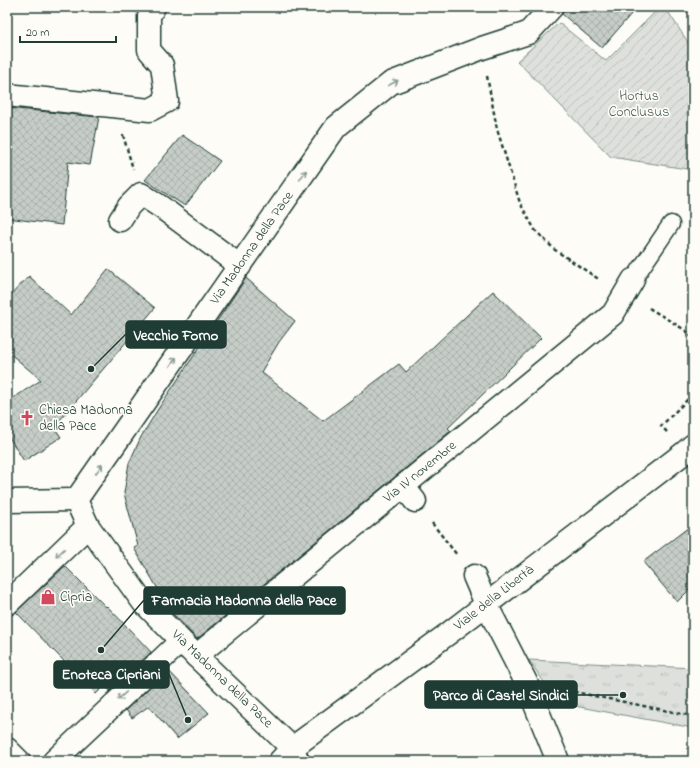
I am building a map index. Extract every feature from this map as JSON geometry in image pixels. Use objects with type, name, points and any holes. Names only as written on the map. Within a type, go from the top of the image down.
[{"type":"street","points":[[7,95],[150,110],[167,101],[162,65],[149,50],[149,16],[154,7]]},
{"type":"street","name":"Via Madonna della Pace","points":[[290,757],[144,602],[88,526],[76,500],[336,127],[391,83],[482,48],[528,33],[552,7]]},
{"type":"street","points":[[120,220],[129,206],[141,194],[161,207],[240,266]]},
{"type":"street","name":"Via IV novembre","points":[[54,761],[188,648],[409,493],[613,314],[629,288]]},
{"type":"street","name":"Viale della Libertà","points":[[290,757],[486,604],[684,454],[693,445]]},
{"type":"street","points":[[7,501],[76,500]]},
{"type":"street","points":[[7,604],[88,526]]},
{"type":"street","points":[[474,576],[486,604],[526,682],[558,761]]},
{"type":"street","points":[[7,749],[18,761]]},
{"type":"lane","points":[[629,288],[671,224]]},
{"type":"path","points":[[482,48],[497,129],[520,203],[535,230],[555,250],[629,288],[655,310],[685,330],[693,338]]},
{"type":"path","points":[[105,105],[123,136],[141,194]]},
{"type":"path","points":[[661,426],[693,394]]},
{"type":"path","points":[[409,493],[474,576]]},
{"type":"path","points":[[526,682],[693,716]]},
{"type":"green space","name":"Hortus Conclusus","points":[[660,7],[665,7],[693,50],[693,170],[611,157],[517,61],[559,23],[606,61]]},
{"type":"green space","points":[[529,660],[693,668],[693,728],[558,703]]},
{"type":"building","points":[[564,7],[637,7],[602,48],[562,14]]},
{"type":"building","points":[[7,108],[99,117],[90,165],[68,162],[62,225],[7,218]]},
{"type":"building","points":[[182,135],[220,161],[185,206],[145,180]]},
{"type":"building","points":[[108,269],[155,308],[54,427],[61,437],[24,461],[7,434],[7,402],[41,380],[7,351],[7,299],[29,276],[71,315]]},
{"type":"building","points":[[246,278],[295,321],[279,342],[261,372],[323,421],[399,364],[406,372],[493,291],[541,338],[448,428],[451,431],[197,639],[172,613],[134,548],[138,546],[124,493],[129,463],[141,437],[158,409]]},
{"type":"building","points":[[693,524],[693,586],[677,602],[643,562]]},
{"type":"building","points":[[65,566],[106,607],[107,606],[151,652],[110,691],[105,685],[96,694],[16,612]]},
{"type":"building","points":[[168,670],[209,713],[177,739],[149,706],[132,718],[126,710]]},
{"type":"place","name":"Vecchio Forno","points":[[91,369]]},
{"type":"place","name":"Chiesa Madonna della Pace","points":[[27,418]]},
{"type":"place","name":"Cipria","points":[[48,597]]},
{"type":"place","name":"Farmacia Madonna della Pace","points":[[101,650]]},
{"type":"place","name":"Parco di Castel Sindici","points":[[623,695]]},
{"type":"place","name":"Enoteca Cipriani","points":[[188,720]]}]
